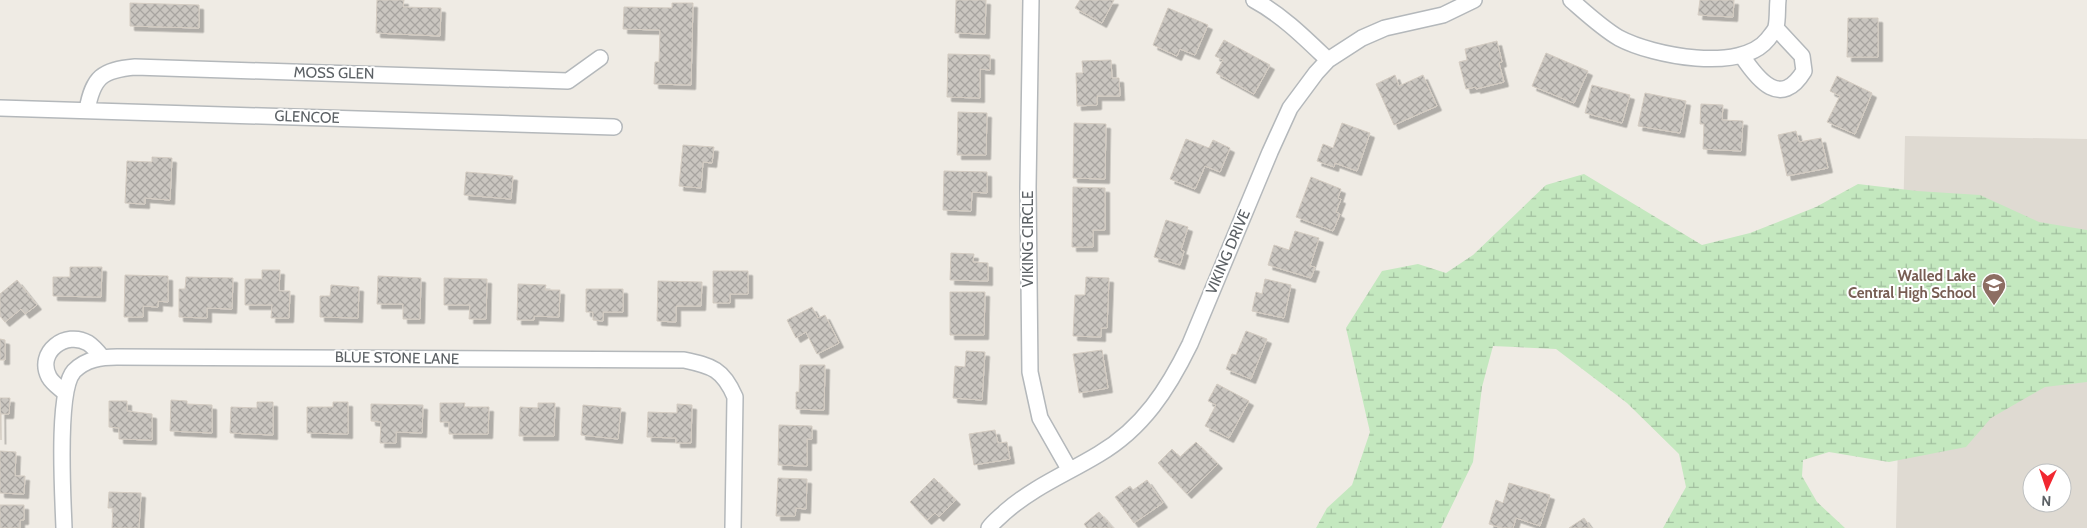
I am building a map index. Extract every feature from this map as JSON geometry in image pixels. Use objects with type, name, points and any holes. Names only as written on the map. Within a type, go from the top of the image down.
[{"type":"street","name":"VIKING CIRCLE","points":[[1031,0],[1028,187],[1030,372],[1040,418],[1069,469]]},
{"type":"street","points":[[1254,0],[1266,6],[1297,31],[1328,60]]},
{"type":"street","name":"VIKING DRIVE","points":[[989,528],[1019,500],[1069,469],[1098,454],[1124,436],[1150,412],[1164,392],[1190,344],[1290,108],[1316,73],[1328,60],[1362,38],[1442,15],[1474,0]]},
{"type":"street","points":[[1571,0],[1602,26],[1620,38],[1650,50],[1704,59],[1742,56],[1761,48],[1776,28],[1778,0]]},
{"type":"street","points":[[1742,56],[1754,74],[1766,86],[1782,88],[1797,82],[1804,71],[1802,56],[1776,28]]},
{"type":"street","name":"MOSS GLEN","points":[[87,110],[91,92],[101,75],[116,69],[135,67],[568,81],[600,58]]},
{"type":"street","name":"GLENCOE","points":[[0,108],[614,127]]},
{"type":"street","points":[[65,393],[53,382],[47,370],[47,358],[52,348],[62,341],[75,339],[88,343],[102,357]]},
{"type":"street","name":"BLUE STONE LANE","points":[[64,528],[63,410],[65,393],[69,379],[74,371],[91,360],[102,357],[684,360],[710,366],[722,376],[735,397],[733,528]]},
{"type":"shaded area","name":"Walled Lake Central High School","points":[[1905,136],[2087,139],[2087,528],[1896,528]]},
{"type":"green space","points":[[1584,174],[1702,245],[1750,233],[1816,207],[1858,184],[1917,191],[1980,195],[2039,222],[2087,230],[2087,382],[2045,387],[1991,418],[1966,447],[1889,462],[1829,452],[1803,460],[1802,476],[1817,502],[1845,528],[1663,528],[1686,487],[1679,454],[1627,403],[1556,349],[1493,346],[1482,387],[1473,462],[1441,528],[1316,528],[1327,508],[1352,485],[1370,432],[1346,328],[1382,271],[1418,264],[1446,273],[1473,255],[1546,185]]},
{"type":"building","points":[[377,0],[404,0],[403,7],[441,8],[440,36],[376,33]]},
{"type":"building","points":[[956,0],[986,0],[985,34],[955,33]]},
{"type":"building","points":[[1080,0],[1114,0],[1102,23],[1075,8]]},
{"type":"building","points":[[1700,0],[1734,0],[1733,17],[1698,15]]},
{"type":"building","points":[[130,3],[199,5],[199,28],[130,26]]},
{"type":"building","points":[[672,3],[693,3],[691,85],[654,84],[655,62],[659,62],[660,30],[623,29],[624,7],[672,8]]},
{"type":"building","points":[[1168,8],[1208,25],[1195,55],[1180,49],[1177,56],[1153,45]]},
{"type":"building","points":[[1848,18],[1878,18],[1878,57],[1847,57]]},
{"type":"building","points":[[1224,40],[1270,65],[1254,94],[1216,73],[1223,60],[1215,56]]},
{"type":"building","points":[[1497,41],[1502,62],[1499,63],[1504,82],[1476,89],[1476,87],[1466,89],[1459,62],[1467,60],[1465,49]]},
{"type":"building","points":[[1546,53],[1588,71],[1574,103],[1532,86]]},
{"type":"building","points":[[948,54],[990,55],[990,70],[980,69],[980,98],[947,97]]},
{"type":"building","points":[[1111,60],[1112,78],[1119,78],[1120,96],[1097,96],[1097,105],[1077,106],[1076,73],[1083,73],[1082,61]]},
{"type":"building","points":[[1395,75],[1399,86],[1423,75],[1437,106],[1394,125],[1376,84]]},
{"type":"building","points":[[1837,76],[1872,93],[1855,134],[1827,122],[1840,96],[1830,91]]},
{"type":"building","points":[[1592,85],[1630,95],[1622,123],[1585,113]]},
{"type":"building","points":[[1645,93],[1686,101],[1680,133],[1638,126]]},
{"type":"building","points":[[1701,104],[1723,105],[1722,120],[1743,121],[1741,151],[1703,149],[1704,124],[1700,124]]},
{"type":"building","points":[[958,112],[987,113],[986,155],[957,155]]},
{"type":"building","points":[[1074,123],[1106,124],[1105,179],[1073,178]]},
{"type":"building","points":[[1342,123],[1370,133],[1357,171],[1335,163],[1334,167],[1317,161],[1323,144],[1333,148]]},
{"type":"building","points":[[1796,131],[1799,142],[1821,138],[1828,168],[1787,176],[1778,135]]},
{"type":"building","points":[[1186,139],[1209,148],[1213,140],[1230,148],[1220,172],[1205,166],[1195,189],[1170,179]]},
{"type":"building","points":[[683,145],[714,147],[712,163],[703,162],[701,188],[679,186]]},
{"type":"building","points":[[152,157],[172,158],[170,200],[145,198],[145,204],[125,203],[127,161],[152,162]]},
{"type":"building","points":[[944,171],[987,172],[987,193],[972,192],[971,211],[943,210]]},
{"type":"building","points":[[466,172],[513,176],[511,199],[464,195]]},
{"type":"building","points":[[1311,177],[1341,189],[1338,198],[1341,199],[1336,212],[1340,214],[1333,231],[1296,217]]},
{"type":"building","points":[[1073,187],[1105,188],[1105,230],[1093,230],[1093,247],[1072,247]]},
{"type":"building","points":[[1166,220],[1188,227],[1181,250],[1184,251],[1180,265],[1154,257]]},
{"type":"building","points":[[1295,231],[1319,238],[1310,266],[1315,267],[1311,278],[1268,265],[1274,245],[1289,250]]},
{"type":"building","points":[[951,253],[974,254],[973,262],[988,263],[988,281],[950,280]]},
{"type":"building","points":[[70,267],[102,267],[101,297],[53,296],[53,277],[70,277]]},
{"type":"building","points":[[262,270],[280,270],[279,291],[290,291],[289,318],[271,318],[272,305],[245,305],[245,279],[262,279]]},
{"type":"building","points":[[713,271],[748,271],[748,294],[730,294],[730,303],[713,303]]},
{"type":"building","points":[[125,275],[168,276],[168,302],[158,301],[158,307],[143,306],[143,317],[124,317]]},
{"type":"building","points":[[378,276],[421,278],[420,319],[403,319],[403,304],[377,304]]},
{"type":"building","points":[[186,277],[233,278],[232,309],[207,308],[207,318],[179,317],[179,289],[185,289]]},
{"type":"building","points":[[1086,277],[1109,278],[1107,328],[1101,328],[1101,337],[1073,336],[1075,295],[1085,295]]},
{"type":"building","points":[[444,278],[487,279],[486,319],[469,319],[470,305],[444,305]]},
{"type":"building","points":[[1265,279],[1291,285],[1284,318],[1252,311],[1256,292],[1262,294]]},
{"type":"building","points":[[17,280],[37,305],[25,314],[21,309],[5,322],[0,316],[0,294]]},
{"type":"building","points":[[658,281],[702,282],[701,306],[676,306],[676,322],[657,321]]},
{"type":"building","points":[[518,284],[546,285],[545,290],[560,290],[559,317],[534,316],[534,320],[517,320]]},
{"type":"building","points":[[331,285],[359,287],[358,318],[320,317],[320,296],[330,296]]},
{"type":"building","points":[[586,289],[623,289],[623,312],[603,312],[603,321],[593,320],[593,312],[586,312]]},
{"type":"building","points":[[950,292],[985,292],[984,335],[950,335]]},
{"type":"building","points":[[812,307],[818,318],[825,315],[839,343],[817,354],[806,332],[796,338],[787,320]]},
{"type":"building","points":[[1246,331],[1267,339],[1251,379],[1226,369],[1232,354],[1236,355]]},
{"type":"building","points":[[0,339],[5,340],[5,360],[0,360]]},
{"type":"building","points":[[1102,350],[1108,388],[1079,393],[1073,354]]},
{"type":"building","points":[[966,351],[985,352],[982,400],[953,398],[955,366],[965,367]]},
{"type":"building","points":[[800,365],[825,365],[824,410],[796,409],[796,392],[799,392]]},
{"type":"building","points":[[1217,384],[1249,401],[1229,438],[1205,426],[1216,405],[1208,401]]},
{"type":"building","points":[[0,398],[10,398],[9,414],[1,414],[1,440]]},
{"type":"building","points":[[171,400],[187,401],[187,404],[212,405],[212,433],[170,431]]},
{"type":"building","points":[[109,401],[127,401],[127,411],[152,414],[152,440],[119,439],[119,428],[109,427]]},
{"type":"building","points":[[257,402],[273,402],[273,435],[230,433],[231,407],[257,408]]},
{"type":"building","points":[[333,402],[348,402],[348,434],[307,433],[307,407],[333,407]]},
{"type":"building","points":[[440,403],[465,403],[464,407],[489,407],[488,434],[449,434],[449,422],[440,422]]},
{"type":"building","points":[[538,403],[555,403],[554,436],[519,436],[520,407],[538,408]]},
{"type":"building","points":[[371,404],[423,405],[422,433],[396,432],[396,443],[380,443],[381,422],[371,421]]},
{"type":"building","points":[[677,404],[692,405],[691,443],[676,443],[676,438],[647,437],[648,412],[677,413]]},
{"type":"building","points":[[583,405],[621,408],[618,439],[581,435]]},
{"type":"building","points":[[779,425],[812,426],[812,439],[807,439],[807,466],[778,465]]},
{"type":"building","points":[[995,430],[998,443],[1007,442],[1010,459],[974,465],[969,434]]},
{"type":"building","points":[[1196,442],[1218,464],[1187,494],[1158,463],[1172,449],[1180,457]]},
{"type":"building","points":[[0,451],[16,452],[15,476],[25,476],[24,494],[0,493]]},
{"type":"building","points":[[778,478],[807,479],[806,509],[796,508],[795,516],[776,516]]},
{"type":"building","points":[[934,478],[956,500],[939,517],[935,513],[927,520],[910,502]]},
{"type":"building","points":[[1147,480],[1163,503],[1134,523],[1115,497],[1130,486],[1133,490]]},
{"type":"building","points":[[1509,483],[1550,495],[1540,526],[1516,518],[1513,528],[1502,528],[1489,524],[1496,500],[1503,503]]},
{"type":"building","points":[[109,492],[141,493],[139,528],[112,528],[113,508],[108,508]]},
{"type":"building","points":[[0,505],[24,505],[24,520],[20,520],[20,528],[0,528]]},
{"type":"building","points":[[1099,512],[1113,528],[1087,528],[1084,524]]},
{"type":"building","points":[[1584,518],[1591,528],[1569,528]]},
{"type":"place","name":"Walled Lake Central High School","points":[[1994,306]]}]
